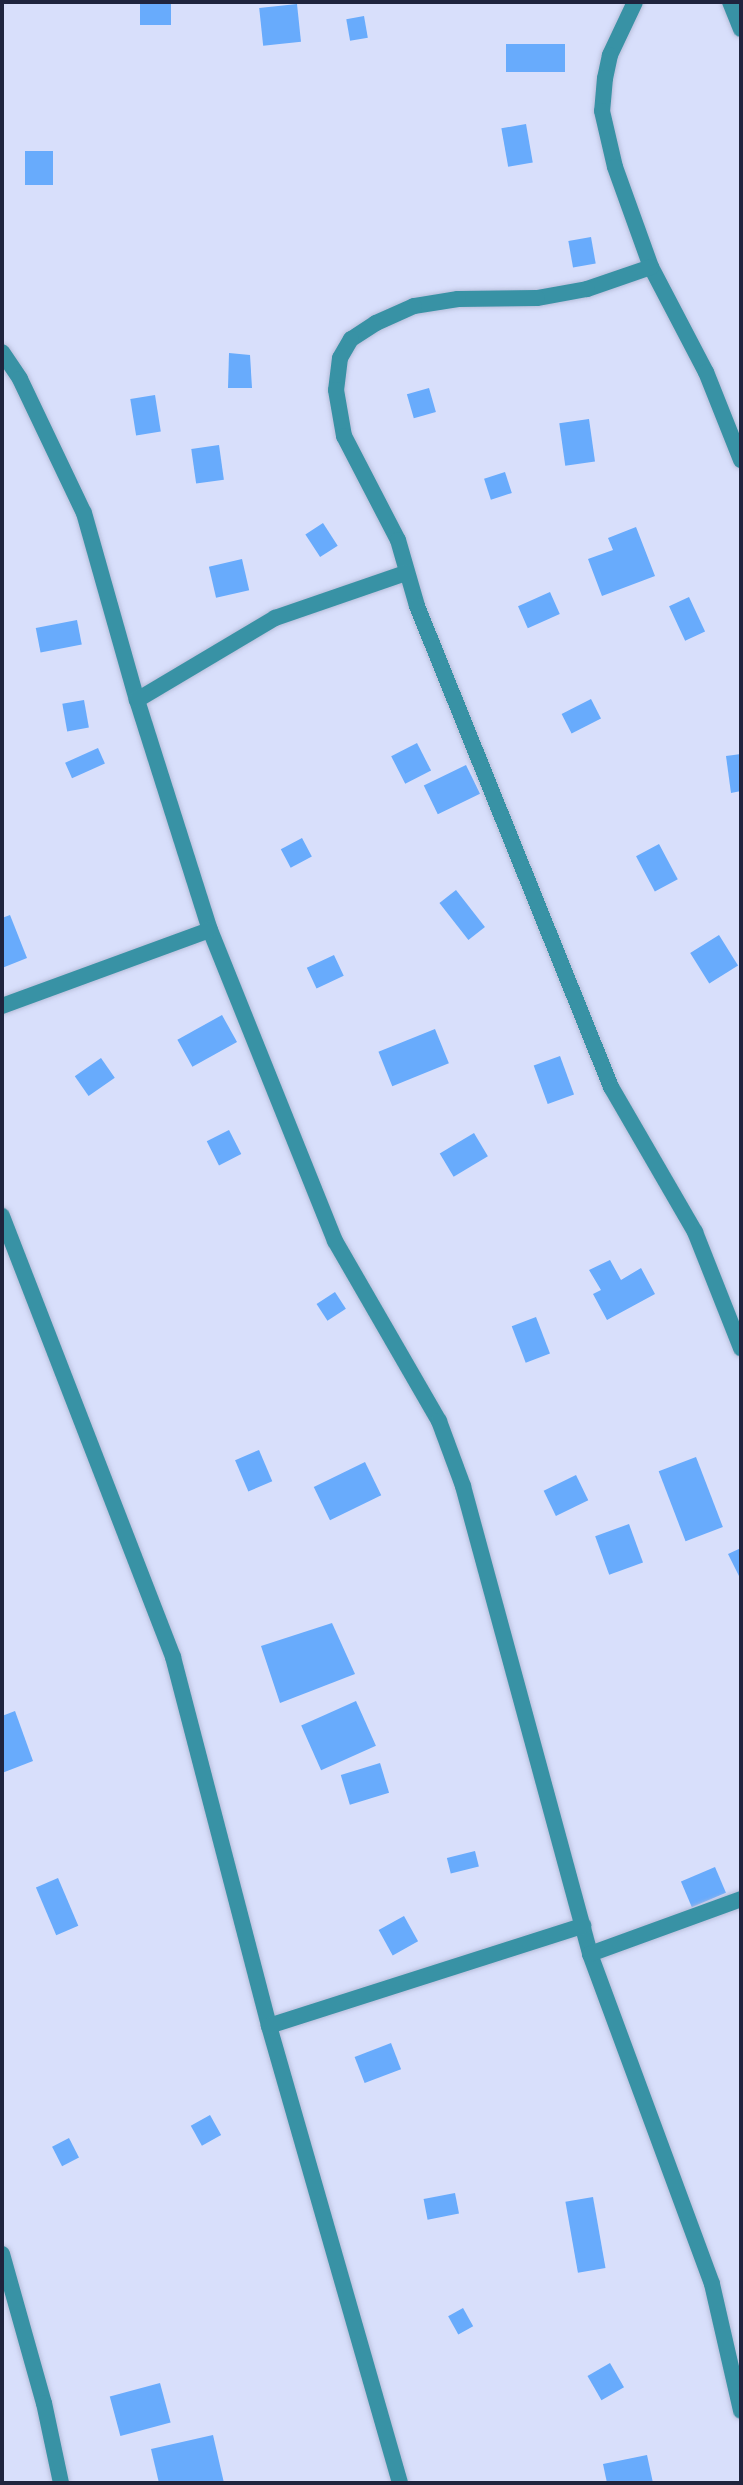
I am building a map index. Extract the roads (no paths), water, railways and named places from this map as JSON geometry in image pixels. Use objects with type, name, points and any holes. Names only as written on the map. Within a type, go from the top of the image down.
[{"type":"street","points":[[635,2],[610,55],[602,111],[615,167],[651,267],[706,372],[741,460]]},
{"type":"street","points":[[730,2],[741,29]]},
{"type":"street","points":[[651,267],[587,289],[537,298],[458,299],[414,306],[376,323],[351,339],[340,358],[336,390],[344,436],[387,515],[406,573],[611,1087],[695,1232],[741,1348]]},
{"type":"street","points":[[2,352],[20,379],[84,513],[137,700],[210,930],[335,1241],[439,1421],[463,1486],[590,1954],[712,2284],[741,2411]]},
{"type":"street","points":[[137,700],[275,618],[406,573]]},
{"type":"street","points":[[2,1006],[210,930]]},
{"type":"street","points":[[2,1216],[173,1657],[269,2026],[400,2483]]},
{"type":"street","points":[[590,1954],[741,1899]]},
{"type":"street","points":[[269,2026],[583,1926]]},
{"type":"street","points":[[2,2254],[44,2403],[61,2483]]}]
